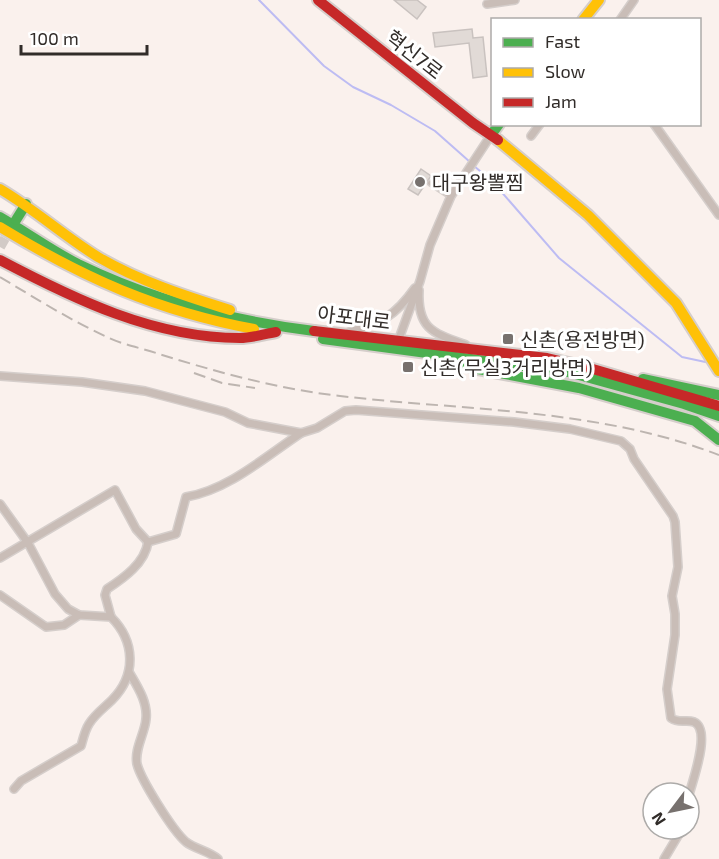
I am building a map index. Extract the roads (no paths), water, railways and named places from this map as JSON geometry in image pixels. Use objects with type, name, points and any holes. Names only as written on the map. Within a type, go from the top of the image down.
[{"type":"main road","name":"혁신7로","points":[[318,0],[491,135],[588,215],[676,303],[719,371]]},
{"type":"main road","points":[[585,18],[599,0]]},
{"type":"main road","points":[[491,135],[498,126]]},
{"type":"main road","points":[[0,189],[26,204],[83,247],[126,273],[276,329]]},
{"type":"main road","points":[[16,220],[26,204]]},
{"type":"main road","name":"아포대로","points":[[0,217],[77,263],[130,287],[189,307],[276,329],[397,345],[478,349],[547,358],[586,367],[719,406]]},
{"type":"main road","name":"아포대로","points":[[0,227],[59,263],[121,292],[186,314],[229,325],[340,334],[397,345],[426,354],[568,372],[719,416]]},
{"type":"main road","points":[[0,260],[45,284],[114,313],[184,333],[241,338],[276,329]]},
{"type":"main road","points":[[426,354],[478,369],[579,388],[678,416],[695,421],[719,440]]},
{"type":"main road","points":[[586,367],[719,395]]},
{"type":"street","points":[[487,4],[515,0]]},
{"type":"street","points":[[621,18],[634,0]]},
{"type":"street","points":[[531,136],[538,126]]},
{"type":"street","points":[[655,126],[719,215]]},
{"type":"street","points":[[397,345],[430,245],[451,196],[491,135]]},
{"type":"street","points":[[340,334],[367,327],[394,313],[402,307],[420,281]]},
{"type":"street","points":[[420,281],[419,313],[429,328],[443,336],[478,349]]},
{"type":"street","points":[[0,376],[82,382],[145,392],[225,412],[248,423],[301,433]]},
{"type":"street","points":[[148,542],[176,534],[186,497],[202,495],[225,484],[301,433],[317,428],[345,411],[514,422],[570,429],[615,439],[626,444],[675,522],[678,567],[672,596],[675,635],[667,689],[672,718],[677,722],[694,722],[698,725],[701,737],[693,781]]},
{"type":"street","points":[[0,558],[115,490],[136,529],[148,542],[147,552],[128,575],[107,589],[105,595],[111,617],[123,628],[131,659],[129,672],[114,698],[87,725],[81,746],[21,781],[14,789]]},
{"type":"street","points":[[0,504],[27,543],[55,594],[69,609],[79,615],[111,617]]},
{"type":"street","points":[[0,595],[46,627],[64,626],[79,615]]},
{"type":"street","points":[[129,672],[143,697],[146,718],[137,763],[145,780],[171,824],[185,841],[218,859]]},
{"type":"street","points":[[664,859],[675,841]]},
{"type":"lane","points":[[430,183],[451,196]]},
{"type":"waterway","points":[[259,0],[324,66],[353,87],[391,105],[435,131],[470,162]]},
{"type":"waterway","points":[[474,166],[492,181],[559,258],[682,357],[710,363]]},
{"type":"tunnel","points":[[0,247],[12,226]]},
{"type":"railway","points":[[0,277],[66,316],[113,340],[248,379],[340,396],[579,420],[626,428],[719,455]]},
{"type":"railway","points":[[194,373],[222,383],[255,388]]},
{"type":"place","name":"대구왕뽈찜","points":[[420,182]]},
{"type":"place","name":"신촌(용전방면)","points":[[508,339]]},
{"type":"place","name":"신촌(무실3거리방면)","points":[[408,367]]}]
